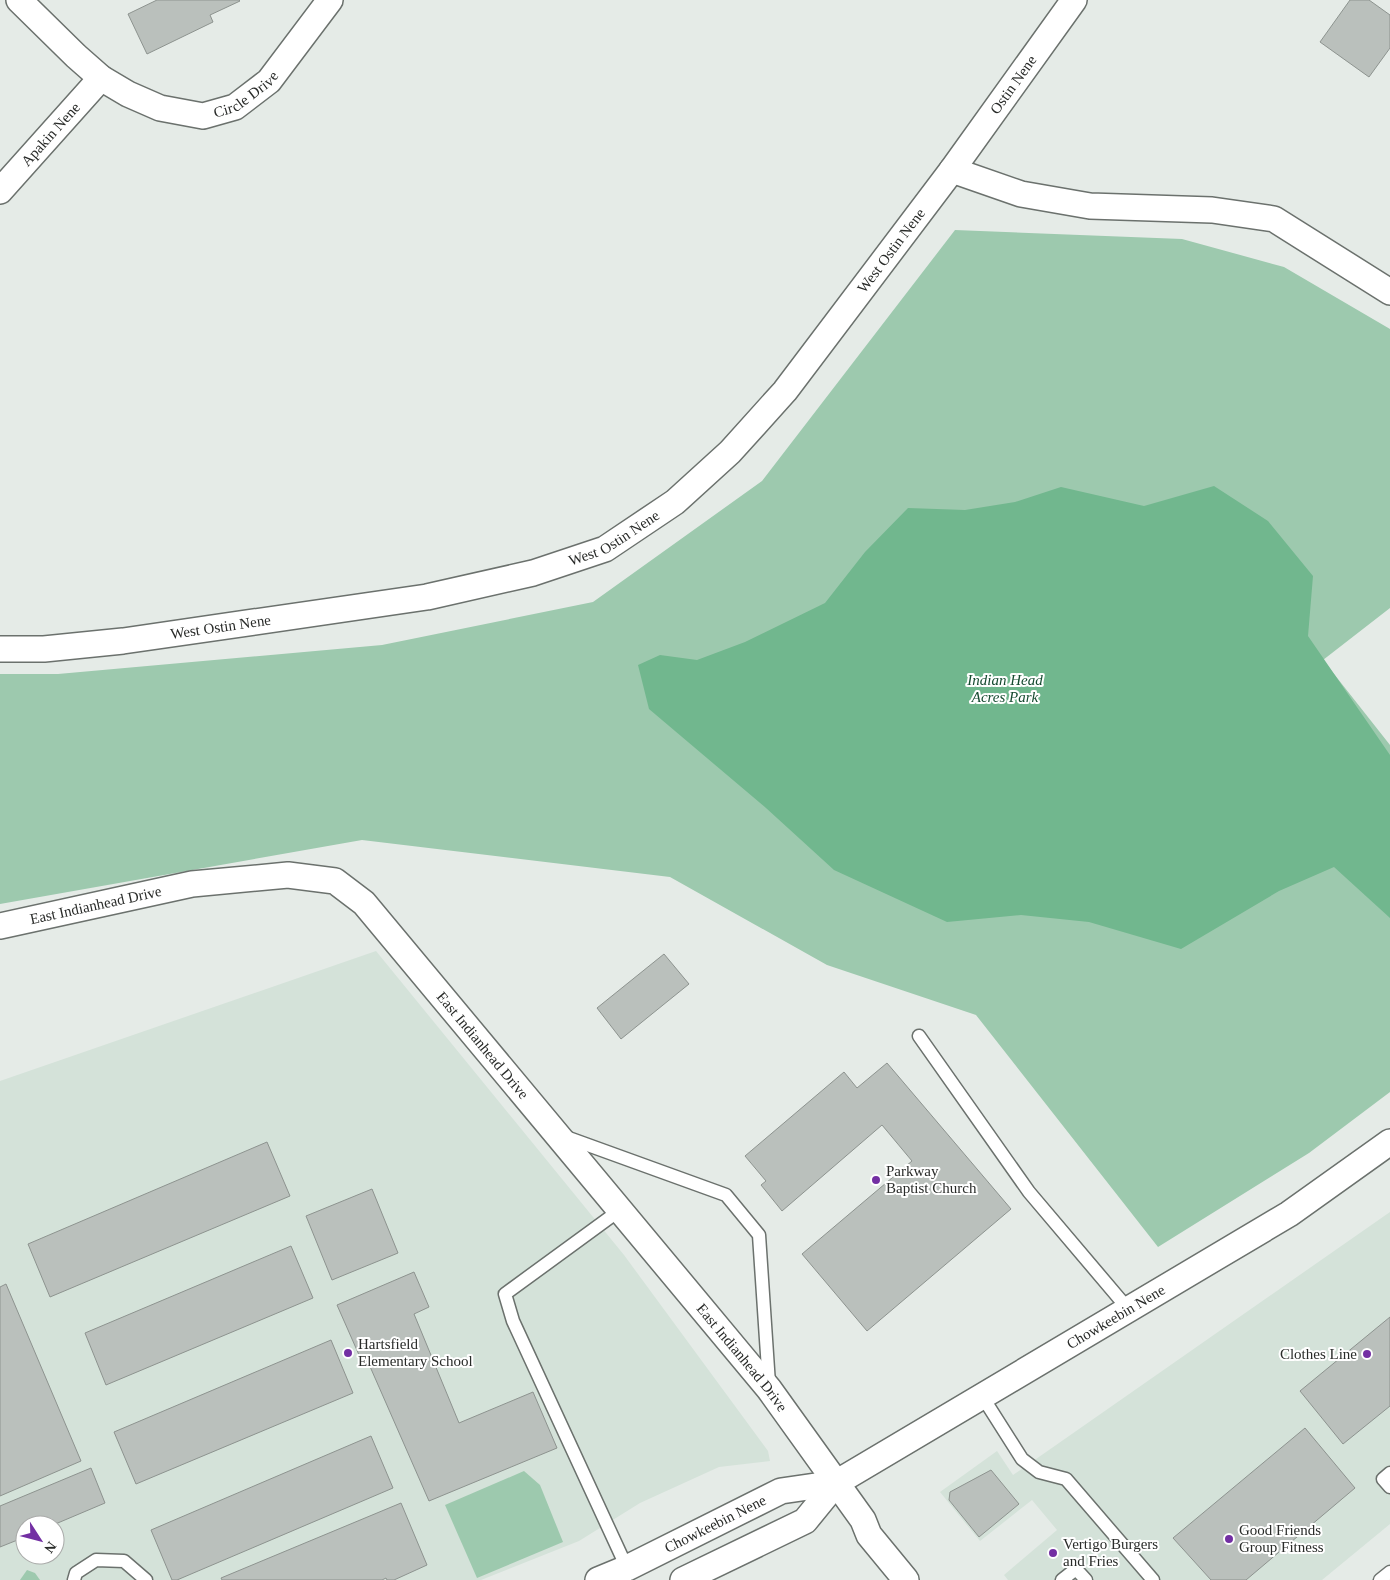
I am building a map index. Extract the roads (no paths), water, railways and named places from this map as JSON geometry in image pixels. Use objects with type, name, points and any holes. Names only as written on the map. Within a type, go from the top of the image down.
[{"type":"street","name":"Circle Drive","points":[[19,0],[101,78],[128,94],[160,108],[203,116],[235,107],[269,81],[330,0]]},
{"type":"street","name":"Ostin Nene","points":[[952,170],[1074,0]]},
{"type":"street","name":"Apakin Nene","points":[[0,191],[101,78]]},
{"type":"street","points":[[952,170],[1021,194],[1090,206],[1212,210],[1274,219],[1390,292]]},
{"type":"street","name":"West Ostin Nene","points":[[0,650],[44,649],[123,641],[427,597],[533,573],[605,548],[675,502],[730,452],[785,391],[952,170]]},
{"type":"street","name":"East Indianhead Drive","points":[[0,926],[192,884],[288,875],[335,881],[364,903],[769,1389],[863,1520],[869,1535],[906,1580]]},
{"type":"street","name":"Chowkeebin Nene","points":[[683,1580],[805,1521],[836,1483],[1289,1214],[1390,1142]]},
{"type":"street","name":"Chowkeebin Nene","points":[[598,1580],[630,1574],[663,1550],[781,1491],[836,1483]]},
{"type":"street","points":[[663,1550],[676,1580]]},
{"type":"lane","points":[[919,1036],[1029,1192],[1129,1310]]},
{"type":"lane","points":[[556,1133],[726,1195],[759,1235],[769,1389]]},
{"type":"lane","points":[[620,1210],[505,1294],[513,1321],[630,1574]]},
{"type":"lane","points":[[982,1396],[1022,1459],[1039,1472],[1066,1479],[1153,1580]]},
{"type":"lane","points":[[1390,1473],[1383,1479],[1390,1487]]},
{"type":"lane","points":[[74,1580],[76,1574],[96,1560],[124,1561],[146,1580]]},
{"type":"lane","points":[[1062,1580],[1076,1569],[1086,1580]]},
{"type":"lane","points":[[1380,1580],[1390,1572]]},
{"type":"place","name":"Parkway Baptist Church","points":[[876,1180]]},
{"type":"place","name":"Hartsfield Elementary School","points":[[348,1353]]},
{"type":"place","name":"Clothes Line","points":[[1367,1354]]},
{"type":"place","name":"Good Friends Group Fitness","points":[[1229,1539]]},
{"type":"place","name":"Vertigo Burgers and Fries","points":[[1053,1553]]},
{"type":"park label","name":"Indian Head Acres Park","points":[[1005,688]]}]
